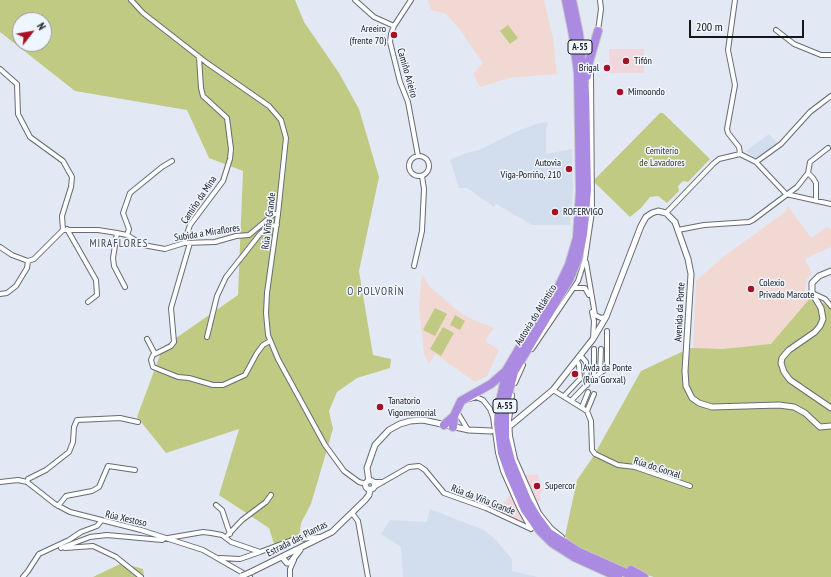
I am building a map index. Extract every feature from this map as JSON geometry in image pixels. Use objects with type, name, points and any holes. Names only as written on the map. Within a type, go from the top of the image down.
[{"type":"highway","name":"Autovía do Atlántico","points":[[566,0],[573,35],[578,73],[580,191],[577,238],[569,265],[559,286],[507,369],[500,399],[498,424],[505,462],[532,522],[552,543],[574,557],[618,577]]},
{"type":"highway","name":"Autovía do Atlántico","points":[[572,0],[579,34],[586,95],[587,190],[583,234],[574,269],[556,304],[519,361],[510,382],[505,406],[505,438],[511,461],[524,493],[532,510],[546,529],[557,540],[579,552],[635,577]]},
{"type":"highway","points":[[586,95],[589,62],[598,31]]},
{"type":"highway","points":[[587,190],[590,224]]},
{"type":"highway","points":[[454,427],[460,401],[485,388],[501,376],[507,369]]},
{"type":"highway","points":[[493,417],[501,376]]},
{"type":"highway","points":[[444,425],[456,416]]},
{"type":"highway","points":[[531,529],[565,556],[574,557]]},
{"type":"highway","points":[[567,540],[644,577]]},
{"type":"highway","points":[[602,570],[608,577]]},
{"type":"street","name":"Rúa Viña Grande","points":[[131,0],[143,13],[199,57],[269,106],[281,120],[286,138],[277,224],[266,303],[267,328],[270,341],[310,418],[337,462],[351,477],[370,485]]},
{"type":"street","points":[[355,0],[374,17],[394,26]]},
{"type":"street","name":"Camiño Arieiro","points":[[411,0],[394,26],[390,42],[400,82],[408,102],[418,156],[427,159],[429,166],[427,172],[422,176],[424,190],[422,231],[414,266]]},
{"type":"street","points":[[567,540],[551,528],[534,504],[515,459],[510,436],[509,421],[512,392],[520,369],[574,288],[585,259],[592,212],[591,66],[601,9],[600,0]]},
{"type":"street","points":[[735,0],[728,50],[729,63],[734,76],[735,85],[727,130],[739,147],[740,154]]},
{"type":"street","points":[[776,30],[794,44],[821,54],[831,55]]},
{"type":"street","name":"Camiño da Mina","points":[[184,243],[190,225],[223,181],[230,159],[231,149],[227,118],[203,96],[199,57]]},
{"type":"street","points":[[0,69],[17,84],[18,114],[30,137],[63,161],[72,177],[71,187],[62,216],[65,230],[96,280],[97,295],[88,302]]},
{"type":"street","points":[[756,162],[781,144],[810,112],[831,96]]},
{"type":"street","points":[[678,230],[704,225],[749,222],[797,187],[808,173],[810,162],[828,148]]},
{"type":"street","points":[[511,425],[553,390],[581,356],[601,327],[643,222],[652,213],[658,211],[666,213],[719,159],[740,154],[756,162],[786,194],[831,204]]},
{"type":"street","points":[[418,156],[412,159],[409,168],[415,176],[422,176]]},
{"type":"street","points":[[127,235],[129,229],[123,214],[130,193],[172,161]]},
{"type":"street","points":[[808,173],[814,178],[816,183],[816,201]]},
{"type":"street","name":"Avenida da Ponte","points":[[666,213],[675,222],[688,259],[691,274],[685,371],[688,392],[699,403],[712,407],[779,405],[794,407],[805,412],[820,427],[824,428],[831,426]]},
{"type":"street","name":"Subida a Miraflores","points":[[65,230],[117,233],[127,235],[143,245],[152,248],[165,249],[184,243],[215,242],[236,236],[249,235],[264,221],[274,214],[278,214]]},
{"type":"street","points":[[207,337],[217,296],[226,277],[260,234],[269,226],[277,224]]},
{"type":"street","points":[[0,247],[12,255],[28,261],[34,259],[65,230]]},
{"type":"street","points":[[117,233],[113,258],[114,266],[125,287]]},
{"type":"street","points":[[190,243],[171,308],[174,342],[171,346],[155,354],[151,360],[151,364],[165,373],[178,377],[195,379],[213,386],[223,385],[245,375],[257,353],[263,345],[270,341]]},
{"type":"street","points":[[585,259],[595,316],[601,327]]},
{"type":"street","points":[[0,294],[6,293],[16,286],[28,268],[28,261]]},
{"type":"street","points":[[831,271],[819,276],[813,281],[812,293],[821,308],[823,319],[815,332],[785,354],[781,363],[784,372],[790,380],[831,408]]},
{"type":"street","points":[[574,288],[581,287],[589,283]]},
{"type":"street","points":[[581,287],[588,292],[594,321],[593,339]]},
{"type":"street","points":[[812,293],[825,299],[831,306]]},
{"type":"street","points":[[595,316],[601,318],[606,317]]},
{"type":"street","points":[[594,321],[601,327]]},
{"type":"street","points":[[571,400],[607,368],[607,331]]},
{"type":"street","points":[[147,339],[155,354]]},
{"type":"street","points":[[594,349],[594,378]]},
{"type":"street","points":[[600,349],[600,373]]},
{"type":"street","points":[[581,356],[586,362],[587,385]]},
{"type":"street","points":[[564,396],[580,379],[579,365],[577,361]]},
{"type":"street","points":[[553,390],[582,406],[587,411],[594,394]]},
{"type":"street","points":[[582,406],[588,392]]},
{"type":"street","points":[[469,430],[456,416],[463,404],[469,399],[476,398],[486,404],[493,417],[495,440],[500,459],[531,529]]},
{"type":"street","name":"Rúa do Gorxal","points":[[587,411],[591,421],[592,450],[595,454],[618,465],[635,467],[690,486]]},
{"type":"street","points":[[0,482],[18,480],[27,482],[28,479],[46,470],[69,452],[73,442],[74,427],[77,420],[120,418],[138,422]]},
{"type":"street","points":[[370,485],[367,468],[371,452],[380,438],[389,430],[405,422],[416,420],[469,430],[491,431]]},
{"type":"street","points":[[58,506],[66,496],[84,493],[99,486],[108,466],[135,470]]},
{"type":"street","name":"Rúa da Viña Grande","points":[[370,485],[384,482],[409,467],[418,466],[425,470],[444,494],[486,508],[531,529]]},
{"type":"street","name":"Rúa Xestoso","points":[[27,482],[58,506],[70,512],[166,538],[203,550],[250,575]]},
{"type":"street","name":"Estrada das Plantas","points":[[241,577],[250,575],[282,557],[294,556],[302,548],[326,536],[340,526],[369,495],[370,485]]},
{"type":"street","points":[[226,537],[242,520],[266,502],[271,495]]},
{"type":"street","points":[[216,505],[222,510],[230,534]]},
{"type":"street","points":[[352,513],[358,521],[368,577]]},
{"type":"street","name":"Rúa da Viña Grande","points":[[522,524],[526,520]]},
{"type":"street","points":[[23,577],[39,554],[81,532],[97,526],[101,521]]},
{"type":"street","points":[[61,548],[74,542],[96,536],[138,537],[162,540],[203,532],[226,537],[231,542],[260,552]]},
{"type":"street","points":[[218,558],[240,559],[292,540],[326,536]]},
{"type":"street","points":[[54,547],[93,546],[118,558],[141,577]]},
{"type":"street","points":[[287,563],[294,556]]},
{"type":"street","points":[[290,577],[290,569],[294,556]]},
{"type":"street","points":[[282,557],[290,569]]},
{"type":"shaded area","points":[[428,0],[544,0],[553,38],[557,74],[509,78],[480,87],[473,74],[483,63],[457,26],[446,14],[431,10]]},
{"type":"shaded area","name":"Tifón","points":[[609,49],[644,49],[644,73],[609,73]]},
{"type":"shaded area","points":[[548,122],[546,128],[546,154],[572,149],[573,189],[570,225],[532,225],[496,204],[494,207],[467,188],[459,188],[450,160],[463,154],[479,150],[515,132],[536,124]]},
{"type":"shaded area","points":[[769,134],[778,144],[754,158],[746,151]]},
{"type":"shaded area","name":"Colexio Privado Marcote","points":[[788,206],[811,238],[828,226],[831,230],[831,247],[805,259],[812,273],[807,279],[805,291],[814,302],[765,363],[693,354],[696,281],[723,257],[785,212]]},
{"type":"shaded area","points":[[422,274],[429,286],[457,310],[469,318],[494,328],[485,341],[499,350],[487,376],[475,382],[435,354],[429,364],[424,354],[419,305]]},
{"type":"shaded area","points":[[538,474],[543,491],[540,493],[541,500],[535,503],[523,475]]},
{"type":"shaded area","points":[[511,493],[523,519],[520,522],[498,511]]},
{"type":"shaded area","points":[[430,509],[484,530],[494,538],[512,559],[512,571],[538,577],[403,577],[401,547],[381,534],[390,520],[427,522]]},
{"type":"green space","points":[[0,0],[295,0],[304,22],[339,73],[359,109],[379,177],[359,271],[373,355],[391,359],[390,368],[357,378],[337,392],[329,411],[333,429],[311,504],[301,523],[299,538],[286,539],[275,547],[269,528],[219,495],[239,429],[166,453],[137,417],[163,347],[238,295],[243,171],[209,158],[187,110],[75,91],[25,52],[52,52],[52,12],[12,12],[12,41],[0,32]]},
{"type":"green space","points":[[508,25],[518,38],[510,44],[500,31]]},
{"type":"green space","name":"Cemiterio de Lavadores","points":[[660,113],[663,113],[710,159],[688,182],[683,181],[678,186],[679,191],[667,203],[658,196],[650,197],[641,208],[630,217],[593,181]]},
{"type":"green space","points":[[812,296],[831,308],[831,577],[654,577],[615,566],[575,547],[565,536],[577,480],[593,457],[641,371],[690,348],[723,349],[771,344]]},
{"type":"green space","points":[[435,308],[447,314],[435,336],[423,330]]},
{"type":"green space","points":[[455,315],[465,321],[460,330],[450,325]]},
{"type":"green space","points":[[443,327],[454,333],[441,356],[430,349]]},
{"type":"green space","points":[[122,563],[143,569],[144,577],[93,577]]},
{"type":"place","name":"Areeiro (frente 70)","points":[[394,35]]},
{"type":"place","name":"Tifón","points":[[626,61]]},
{"type":"place","name":"Brigal","points":[[607,68]]},
{"type":"place","name":"Mimoondo","points":[[620,92]]},
{"type":"place","name":"Autovia Viga-Porriño, 210","points":[[569,169]]},
{"type":"place","name":"ROFERVIGO","points":[[555,212]]},
{"type":"place","name":"Colexio Privado Marcote","points":[[751,289]]},
{"type":"place","name":"Avda da Ponte (Rúa Gorxal)","points":[[575,374]]},
{"type":"place","name":"Tanatorio Vigomemorial","points":[[380,407]]},
{"type":"place","name":"Supercor","points":[[537,486]]},
{"type":"district","name":"MIRAFLORES","points":[[119,244]]},
{"type":"district","name":"O POLVORÍN","points":[[376,292]]}]
